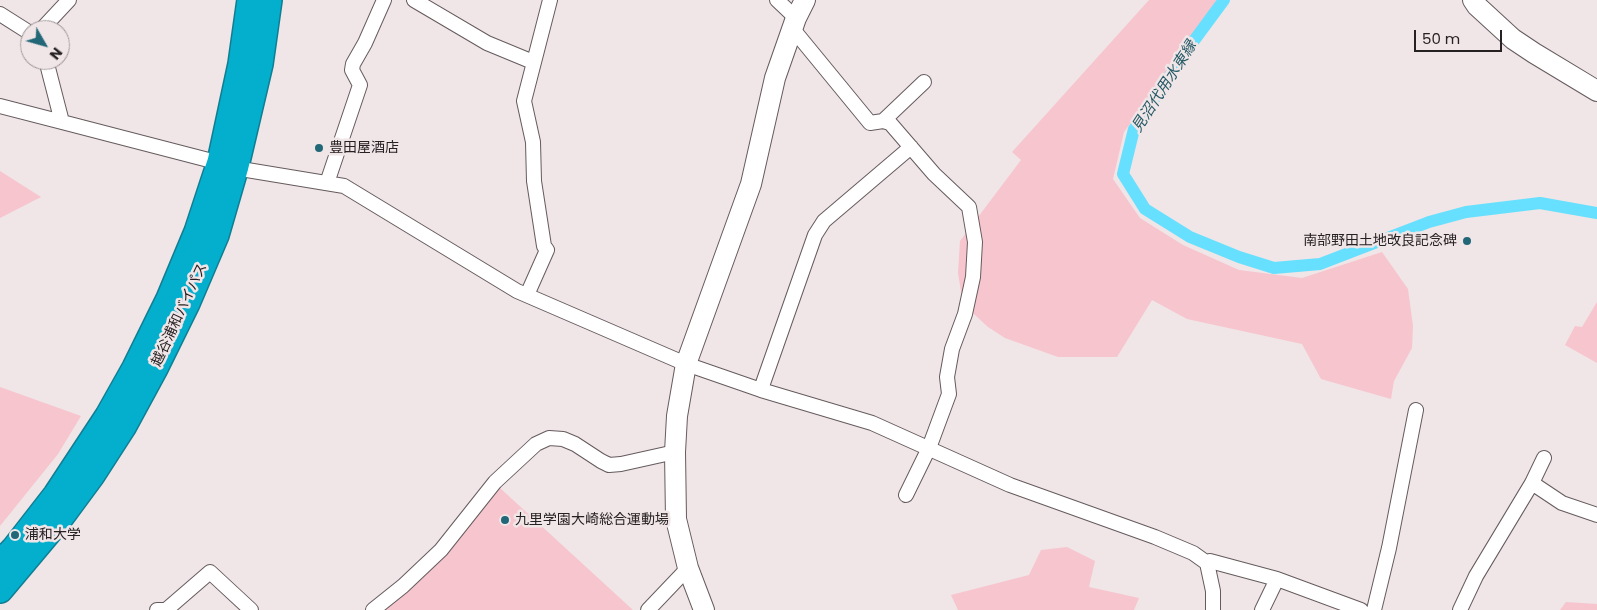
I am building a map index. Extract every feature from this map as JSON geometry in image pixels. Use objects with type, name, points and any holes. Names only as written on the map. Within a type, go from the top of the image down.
[{"type":"highway","name":"越谷浦和バイパス","points":[[0,590],[58,521],[92,475],[123,427],[187,303],[204,264],[216,235],[228,164],[250,0]]},
{"type":"highway","name":"越谷浦和バイパス","points":[[0,563],[56,495],[108,416],[135,368],[169,299],[228,164],[260,64],[268,0]]},
{"type":"street","points":[[50,20],[69,0]]},
{"type":"street","points":[[327,183],[360,85],[352,70],[353,64],[365,43],[384,0]]},
{"type":"street","points":[[414,0],[488,43],[533,62]]},
{"type":"street","points":[[527,295],[547,250],[544,246],[534,181],[533,142],[524,101],[550,0]]},
{"type":"street","points":[[777,0],[870,123],[890,122],[934,174],[968,207],[975,242],[973,277],[965,314],[952,349],[947,378],[949,394],[929,448],[906,495]]},
{"type":"street","points":[[704,610],[688,568],[676,519],[675,452],[677,416],[686,364],[751,184],[775,78],[794,23],[805,0]]},
{"type":"street","points":[[1473,0],[1496,24],[1513,38],[1597,91]]},
{"type":"street","points":[[0,14],[20,27]]},
{"type":"street","points":[[49,70],[62,122]]},
{"type":"street","points":[[883,121],[924,82]]},
{"type":"street","points":[[0,106],[247,170],[344,186],[517,291],[686,364],[761,390],[872,423],[1010,485],[1155,537],[1193,553],[1207,564],[1213,591],[1213,610]]},
{"type":"street","points":[[761,390],[815,235],[824,220],[911,147]]},
{"type":"street","points":[[1374,610],[1389,548],[1416,410]]},
{"type":"street","points":[[373,610],[403,586],[441,550],[495,482],[536,444],[549,438],[563,439],[575,444],[609,465],[675,452]]},
{"type":"street","points":[[1460,610],[1476,576],[1532,483],[1544,458]]},
{"type":"street","points":[[1532,483],[1562,502],[1597,516]]},
{"type":"street","points":[[1207,564],[1210,561],[1277,580],[1361,610]]},
{"type":"street","points":[[648,610],[688,568]]},
{"type":"street","points":[[157,610],[166,610],[210,572],[251,610]]},
{"type":"street","points":[[1262,610],[1277,580]]},
{"type":"shaded area","points":[[1149,0],[1216,0],[1217,3],[1124,132],[1113,179],[1140,218],[1183,245],[1239,270],[1302,278],[1382,252],[1408,289],[1413,326],[1412,348],[1394,381],[1391,399],[1321,379],[1302,344],[1187,319],[1152,300],[1117,357],[1058,357],[1005,338],[988,327],[963,304],[958,273],[960,241],[1021,160],[1012,152]]},
{"type":"shaded area","points":[[0,171],[41,197],[0,218]]},
{"type":"shaded area","points":[[1597,302],[1597,363],[1565,345],[1575,326],[1582,327]]},
{"type":"shaded area","points":[[0,387],[81,416],[58,454],[0,526]]},
{"type":"shaded area","name":"九里学園大崎総合運動場","points":[[500,488],[633,610],[381,610],[448,552]]},
{"type":"shaded area","points":[[1067,547],[1095,561],[1089,587],[1139,598],[1134,610],[958,610],[951,595],[1029,575],[1041,550]]},
{"type":"shaded area","points":[[1566,602],[1597,604],[1597,610],[1560,610]]},
{"type":"waterway","name":"見沼代用水東縁","points":[[1224,0],[1190,46],[1134,129],[1123,174],[1145,209],[1190,237],[1239,257],[1274,268],[1320,264],[1429,222],[1466,212],[1540,203],[1597,213]]},
{"type":"place","name":"豊田屋酒店","points":[[319,148]]},
{"type":"place","name":"南部野田土地改良記念碑","points":[[1467,241]]},
{"type":"place","name":"九里学園大崎総合運動場","points":[[505,520]]},
{"type":"place","name":"浦和大学","points":[[15,535]]}]
